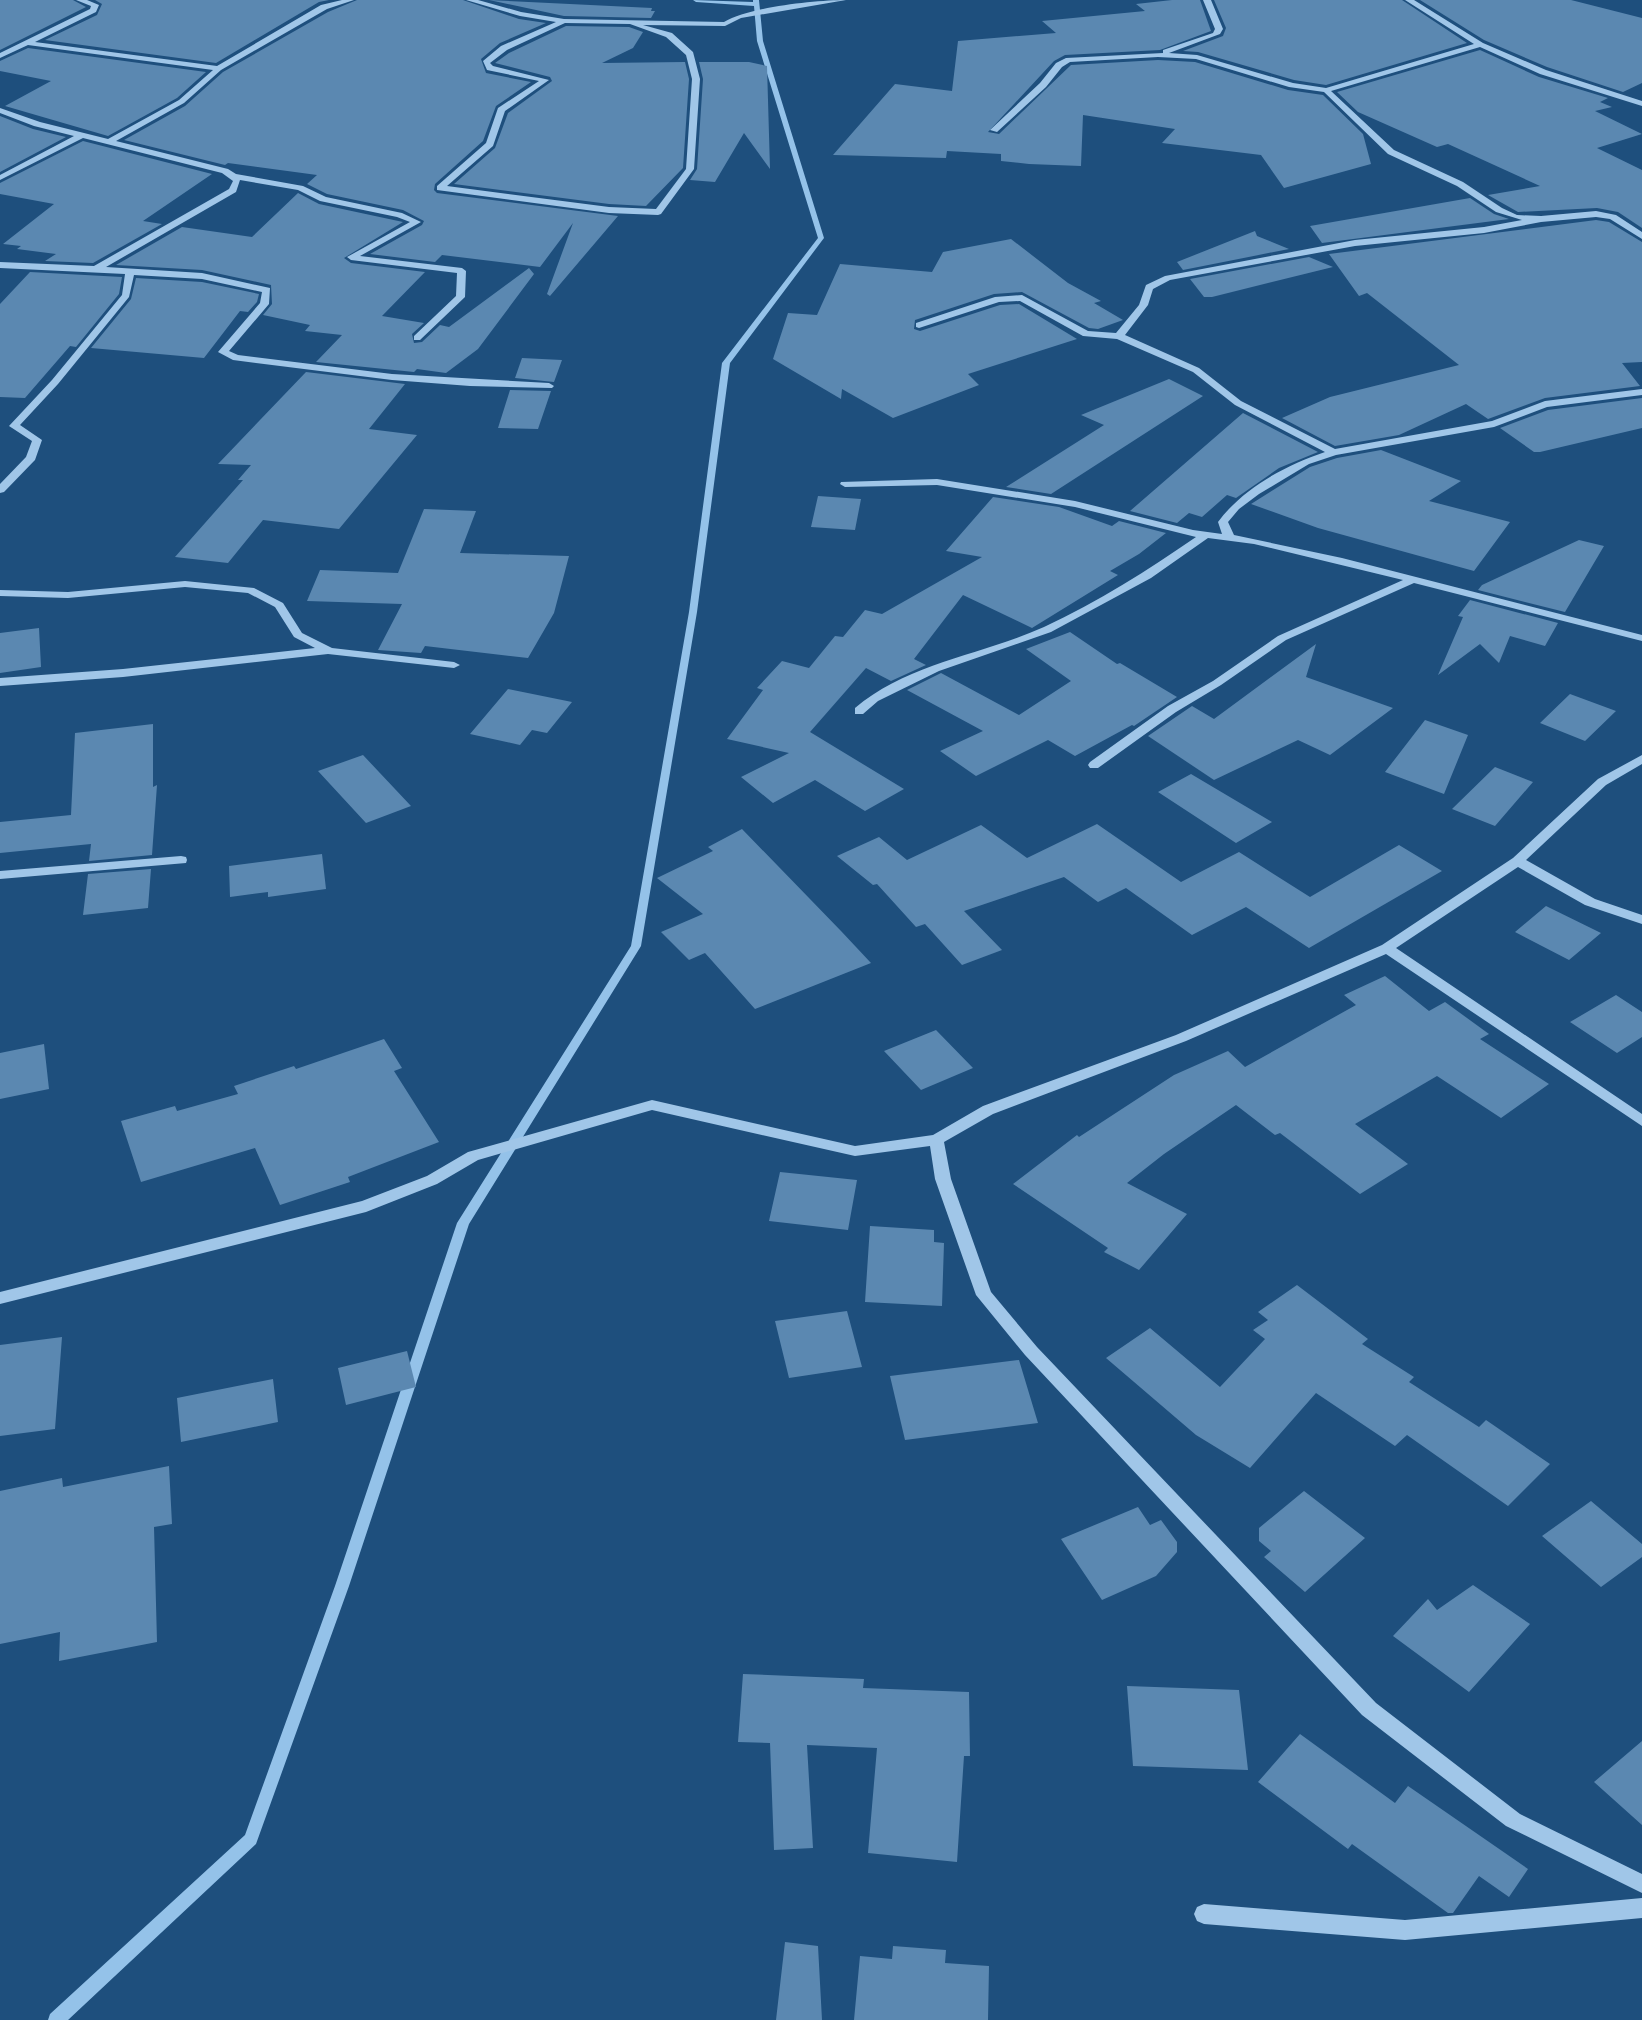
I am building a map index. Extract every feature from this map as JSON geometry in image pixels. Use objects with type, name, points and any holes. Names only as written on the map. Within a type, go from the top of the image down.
[{"type":"street","points":[[0,56],[93,10],[95,5],[80,0]]},
{"type":"street","points":[[109,142],[152,120],[193,93],[206,84],[218,68],[324,7],[350,0]]},
{"type":"street","points":[[470,0],[520,14],[564,21],[633,24],[725,24],[739,16],[842,0]]},
{"type":"street","points":[[1158,55],[1216,34],[1219,29],[1207,0]]},
{"type":"street","points":[[1409,0],[1480,45],[1543,72],[1642,104]]},
{"type":"street","points":[[564,21],[504,48],[486,63],[490,68],[545,80],[501,110],[490,144],[440,188],[609,210],[658,212],[690,169],[696,79],[690,54],[669,35],[633,24]]},
{"type":"street","points":[[29,43],[218,68]]},
{"type":"street","points":[[1188,44],[1197,57]]},
{"type":"street","points":[[994,130],[1043,85],[1059,65],[1082,59],[1158,55],[1197,57],[1292,85],[1326,90],[1480,45]]},
{"type":"street","points":[[1326,90],[1391,152],[1460,184],[1499,210],[1516,217],[1541,219]]},
{"type":"street","points":[[0,110],[37,124],[225,171],[234,176],[300,188],[323,199],[399,215],[417,222],[351,257],[462,271],[460,297],[417,338]]},
{"type":"street","points":[[0,178],[82,135]]},
{"type":"street","points":[[96,269],[233,190],[237,181],[234,176]]},
{"type":"street","points":[[1119,336],[1143,305],[1149,287],[1168,278],[1355,243],[1484,230],[1541,219],[1596,214],[1613,217],[1642,236]]},
{"type":"street","points":[[2,268],[96,269],[202,276],[267,290],[264,304],[223,352],[236,358],[337,374],[444,384],[549,386]]},
{"type":"street","points":[[14,426],[55,382],[126,295],[130,272]]},
{"type":"street","points":[[919,325],[1010,296],[1022,298],[1086,334],[1119,336],[1196,370],[1238,403],[1334,452]]},
{"type":"street","points":[[1229,537],[1223,522],[1235,507],[1305,462],[1334,452],[1494,424],[1545,404],[1642,392]]},
{"type":"street","points":[[0,427],[14,426],[37,440],[31,458],[0,490]]},
{"type":"street","points":[[845,484],[901,481],[976,487],[1075,504],[1414,579],[1642,638]]},
{"type":"street","points":[[859,711],[874,698],[935,669],[1047,630],[1147,576],[1205,535]]},
{"type":"street","points":[[1094,765],[1172,709],[1217,683],[1282,638],[1414,579]]},
{"type":"street","points":[[0,593],[68,595],[185,584],[250,590],[279,605],[298,635],[329,651]]},
{"type":"street","points":[[0,682],[52,675],[122,673],[273,653],[329,651],[454,665]]},
{"type":"street","points":[[0,1298],[366,1206],[432,1180],[473,1156],[652,1105],[855,1151],[936,1140],[988,1110],[1181,1038],[1387,948],[1518,861],[1602,782],[1642,759]]},
{"type":"street","points":[[0,875],[181,860]]},
{"type":"street","points":[[1518,861],[1590,902],[1642,920]]},
{"type":"street","points":[[1387,948],[1642,1121]]},
{"type":"street","points":[[936,1140],[943,1179],[984,1295],[1031,1351],[1369,1709],[1513,1820],[1642,1884]]},
{"type":"street","points":[[1204,1914],[1405,1930],[1642,1908]]},
{"type":"building","points":[[0,0],[73,0],[86,7],[0,50]]},
{"type":"building","points":[[95,0],[329,0],[319,2],[216,63],[45,40],[97,15],[102,4]]},
{"type":"building","points":[[357,0],[463,0],[519,19],[546,23],[500,43],[481,59],[486,73],[531,82],[496,106],[483,141],[435,184],[434,190],[437,193],[618,216],[550,296],[547,294],[573,223],[540,267],[442,255],[435,262],[370,254],[424,221],[403,210],[327,194],[307,184],[317,175],[225,165],[124,140],[185,106],[223,72],[328,12]]},
{"type":"building","points":[[489,0],[652,8],[651,11],[655,11],[651,18],[564,16]]},
{"type":"building","points":[[1200,0],[1211,31],[1160,50],[1065,55],[1054,61],[988,132],[999,134],[1071,65],[1158,60],[1195,62],[1288,90],[1323,95],[1363,134],[1371,164],[1284,188],[1261,155],[1162,143],[1175,129],[1083,115],[1081,166],[1001,161],[1001,154],[947,151],[946,158],[833,155],[895,84],[952,91],[958,41],[1056,33],[1042,21],[1145,11],[1136,4]]},
{"type":"building","points":[[1214,0],[1402,0],[1467,43],[1326,85],[1294,80],[1198,52],[1183,51],[1223,36],[1226,28]]},
{"type":"building","points":[[1420,0],[1571,0],[1642,18],[1642,83],[1623,92],[1547,67],[1484,40]]},
{"type":"building","points":[[566,26],[629,27],[643,32],[633,48],[602,63],[685,62],[689,79],[683,168],[646,206],[454,184],[495,148],[508,113],[552,81],[550,77],[495,63]]},
{"type":"building","points":[[28,48],[206,72],[177,98],[108,136],[5,106],[51,81],[0,71],[0,61]]},
{"type":"building","points":[[1480,50],[1539,77],[1608,98],[1600,102],[1612,107],[1595,111],[1642,134],[1597,148],[1642,170],[1642,228],[1618,212],[1597,208],[1518,212],[1488,195],[1540,186],[1448,144],[1437,147],[1358,112],[1337,92]]},
{"type":"building","points":[[699,62],[749,62],[767,66],[770,169],[744,133],[715,182],[690,180],[697,169],[703,79]]},
{"type":"building","points":[[0,116],[33,129],[66,137],[0,172]]},
{"type":"building","points":[[83,141],[212,174],[143,221],[162,224],[93,263],[45,261],[56,254],[3,244],[54,204],[0,194],[0,183]]},
{"type":"building","points":[[298,193],[319,204],[403,222],[344,258],[351,263],[425,272],[382,316],[424,323],[412,334],[414,343],[422,342],[440,325],[449,327],[529,268],[534,274],[478,349],[446,373],[316,362],[342,335],[305,331],[310,325],[263,315],[272,304],[271,285],[202,270],[116,265],[182,227],[252,237]]},
{"type":"building","points":[[1470,198],[1494,214],[1509,219],[1322,243],[1310,226]]},
{"type":"building","points":[[1596,220],[1609,222],[1642,242],[1642,362],[1622,363],[1640,386],[1545,398],[1488,419],[1466,404],[1399,435],[1335,446],[1282,418],[1330,397],[1459,365],[1367,293],[1359,296],[1329,254]]},
{"type":"building","points":[[1255,231],[1257,236],[1289,249],[1183,270],[1177,262]]},
{"type":"building","points":[[1011,239],[1068,283],[1101,301],[1094,303],[1123,320],[1098,329],[1089,328],[1022,292],[994,294],[915,320],[914,329],[920,331],[1000,305],[1019,304],[1077,339],[968,374],[979,385],[893,418],[842,389],[841,399],[773,359],[788,313],[817,315],[840,264],[932,272],[943,252]]},
{"type":"building","points":[[1309,257],[1333,267],[1212,297],[1204,297],[1190,279]]},
{"type":"building","points":[[30,272],[122,277],[119,294],[76,347],[70,346],[25,398],[0,397],[0,304]]},
{"type":"building","points":[[136,278],[202,282],[259,294],[257,302],[248,312],[240,311],[204,358],[91,348],[131,299]]},
{"type":"building","points":[[522,358],[562,360],[554,382],[515,378]]},
{"type":"building","points":[[306,372],[405,384],[369,429],[417,435],[339,529],[263,520],[228,563],[175,557],[243,480],[238,480],[251,465],[218,464]]},
{"type":"building","points":[[1169,379],[1203,396],[1051,494],[1006,487],[1104,425],[1081,415]]},
{"type":"building","points":[[510,390],[551,391],[538,429],[498,428]]},
{"type":"building","points":[[1642,398],[1642,428],[1540,452],[1534,452],[1500,428],[1548,410]]},
{"type":"building","points":[[1243,413],[1318,452],[1279,468],[1236,498],[1227,495],[1202,517],[1189,513],[1177,523],[1130,511]]},
{"type":"building","points":[[1381,450],[1461,481],[1429,501],[1510,522],[1474,571],[1318,528],[1251,504],[1310,467],[1337,458]]},
{"type":"building","points":[[818,496],[861,499],[855,530],[811,527]]},
{"type":"building","points":[[993,497],[1059,507],[1112,526],[1119,521],[1166,533],[1110,571],[1118,575],[1032,628],[963,595],[914,659],[926,665],[891,681],[866,668],[810,732],[904,789],[865,811],[815,780],[773,803],[741,777],[789,753],[727,739],[763,690],[757,688],[782,661],[809,668],[835,636],[843,637],[865,610],[882,614],[982,557],[946,551]]},
{"type":"building","points":[[424,509],[476,511],[460,553],[569,556],[554,613],[528,658],[425,646],[421,653],[378,650],[402,604],[307,601],[320,570],[398,573]]},
{"type":"building","points":[[1579,540],[1604,546],[1565,612],[1478,590],[1482,585]]},
{"type":"building","points":[[1470,600],[1558,623],[1545,646],[1510,636],[1499,663],[1480,644],[1438,675],[1463,617],[1458,616]]},
{"type":"building","points":[[39,628],[41,667],[0,673],[0,633]]},
{"type":"building","points":[[1070,632],[1117,664],[1177,697],[1134,726],[1075,756],[1048,740],[976,776],[940,751],[983,731],[907,690],[941,673],[1019,715],[1071,681],[1026,649]]},
{"type":"building","points":[[1316,644],[1306,677],[1393,708],[1330,755],[1298,740],[1214,780],[1148,736],[1192,706],[1214,719]]},
{"type":"building","points":[[508,689],[572,702],[547,733],[532,730],[520,745],[470,734]]},
{"type":"building","points":[[1570,694],[1616,711],[1585,741],[1540,723]]},
{"type":"building","points":[[1425,720],[1468,735],[1444,794],[1385,772]]},
{"type":"building","points":[[153,724],[153,787],[157,785],[152,855],[89,861],[91,844],[0,853],[0,822],[71,815],[75,733]]},
{"type":"building","points":[[363,755],[411,806],[366,823],[318,771]]},
{"type":"building","points":[[1495,767],[1533,782],[1495,826],[1452,809]]},
{"type":"building","points":[[1191,774],[1272,822],[1236,843],[1158,792]]},
{"type":"building","points":[[1097,824],[1181,882],[1239,852],[1310,897],[1399,845],[1442,871],[1309,948],[1246,907],[1192,935],[1126,888],[1098,902],[1064,877],[964,911],[1002,950],[962,965],[925,924],[916,927],[877,884],[873,885],[837,856],[879,837],[907,860],[981,825],[1027,858]]},
{"type":"building","points":[[742,829],[871,963],[755,1009],[705,953],[689,960],[661,932],[703,914],[657,878],[713,851],[708,847]]},
{"type":"building","points":[[322,854],[326,889],[268,897],[268,892],[230,897],[229,866]]},
{"type":"building","points":[[151,869],[148,908],[83,915],[88,874]]},
{"type":"building","points":[[1546,906],[1601,933],[1569,960],[1515,932]]},
{"type":"building","points":[[1385,976],[1429,1011],[1445,1002],[1489,1034],[1480,1039],[1549,1084],[1501,1118],[1437,1076],[1355,1124],[1408,1164],[1360,1194],[1280,1133],[1275,1135],[1236,1105],[1127,1183],[1187,1214],[1139,1270],[1104,1252],[1108,1248],[1013,1184],[1077,1135],[1079,1137],[1174,1075],[1228,1051],[1245,1067],[1356,1005],[1344,995]]},
{"type":"building","points":[[1616,995],[1642,1012],[1642,1037],[1617,1053],[1570,1022]]},
{"type":"building","points":[[936,1030],[973,1068],[921,1090],[884,1051]]},
{"type":"building","points":[[384,1039],[402,1068],[394,1071],[439,1142],[348,1177],[350,1182],[280,1205],[255,1148],[141,1182],[121,1121],[175,1106],[177,1111],[238,1094],[234,1086]]},
{"type":"building","points":[[44,1044],[49,1089],[0,1099],[0,1053]]},
{"type":"building","points":[[780,1172],[857,1180],[848,1230],[769,1221]]},
{"type":"building","points":[[870,1226],[934,1230],[934,1242],[944,1243],[942,1306],[865,1302]]},
{"type":"building","points":[[1297,1285],[1368,1339],[1362,1344],[1414,1377],[1409,1382],[1479,1427],[1486,1420],[1550,1464],[1508,1506],[1407,1435],[1395,1446],[1316,1393],[1250,1468],[1196,1435],[1106,1358],[1150,1328],[1220,1387],[1265,1339],[1253,1330],[1268,1320],[1258,1312]]},
{"type":"building","points":[[847,1311],[862,1367],[789,1378],[775,1321]]},
{"type":"building","points":[[62,1337],[55,1429],[0,1436],[0,1345]]},
{"type":"building","points":[[407,1351],[416,1387],[346,1405],[338,1368]]},
{"type":"building","points":[[1019,1360],[1038,1423],[905,1440],[890,1376]]},
{"type":"building","points":[[273,1379],[278,1422],[181,1442],[177,1398]]},
{"type":"building","points":[[169,1466],[172,1524],[154,1527],[157,1642],[59,1661],[60,1632],[0,1644],[0,1491],[62,1478],[63,1487]]},
{"type":"building","points":[[1304,1491],[1365,1538],[1305,1592],[1264,1557],[1271,1551],[1259,1541],[1259,1528]]},
{"type":"building","points":[[1591,1501],[1642,1544],[1642,1557],[1601,1587],[1542,1536]]},
{"type":"building","points":[[1138,1507],[1150,1525],[1161,1520],[1177,1542],[1177,1552],[1156,1576],[1102,1600],[1061,1539]]},
{"type":"building","points":[[1473,1585],[1530,1624],[1469,1692],[1393,1636],[1428,1599],[1437,1610]]},
{"type":"building","points":[[743,1674],[864,1679],[863,1688],[969,1692],[970,1756],[964,1756],[957,1862],[868,1853],[877,1748],[807,1745],[813,1848],[774,1850],[770,1743],[738,1742]]},
{"type":"building","points":[[1127,1686],[1239,1690],[1248,1770],[1133,1766]]},
{"type":"building","points":[[1300,1734],[1395,1803],[1408,1786],[1528,1869],[1509,1897],[1479,1876],[1453,1913],[1448,1913],[1352,1844],[1348,1849],[1258,1782]]},
{"type":"building","points":[[1642,1741],[1642,1825],[1594,1782]]},
{"type":"building","points":[[785,1942],[818,1946],[822,2020],[776,2020]]},
{"type":"building","points":[[893,1946],[946,1950],[945,1963],[989,1966],[988,2020],[854,2020],[860,1956],[892,1959]]},
{"type":"waterway","points":[[696,0],[756,4]]},
{"type":"waterway","points":[[56,2020],[251,1839],[342,1586],[463,1223],[636,946],[693,612],[726,363],[821,238],[760,41],[756,0]]}]
